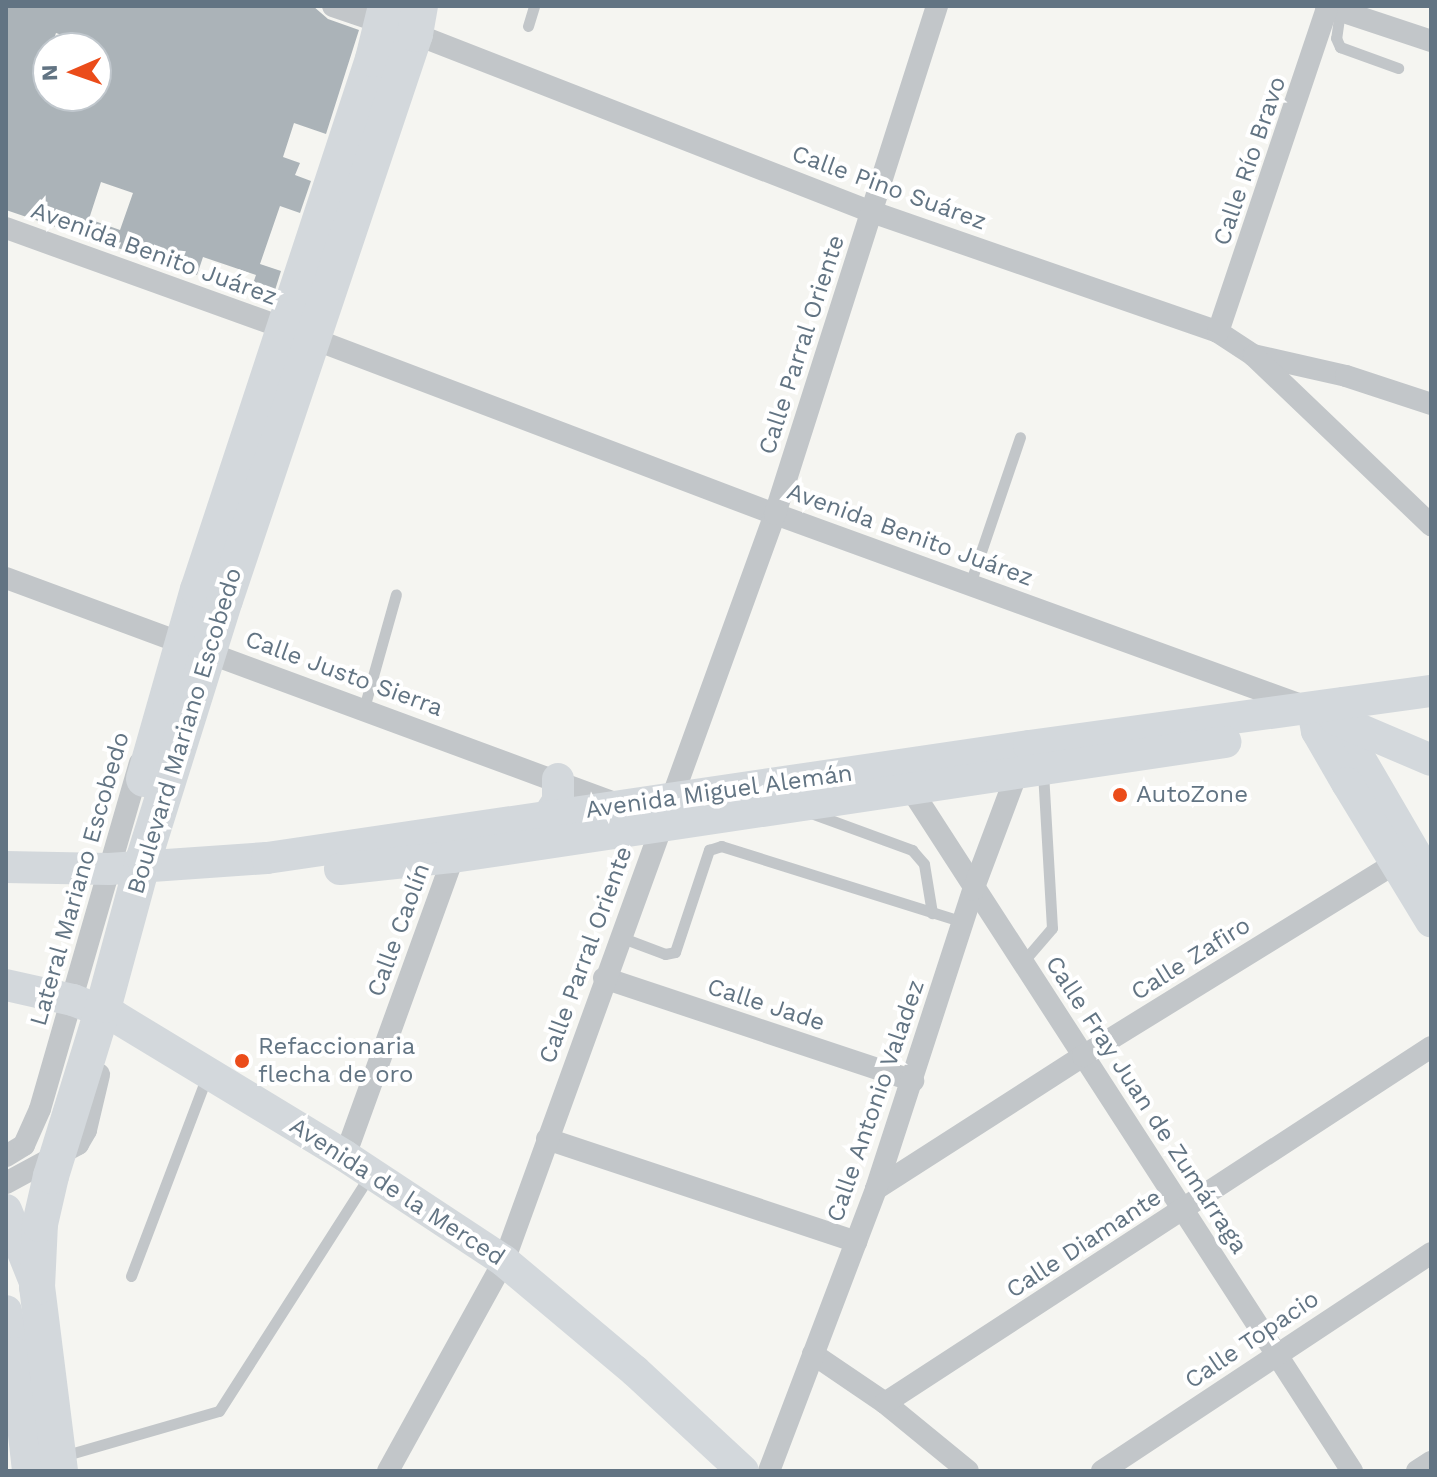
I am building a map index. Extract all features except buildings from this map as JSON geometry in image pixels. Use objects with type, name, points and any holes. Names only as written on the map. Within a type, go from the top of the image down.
[{"type":"main road","name":"Boulevard Mariano Escobedo","points":[[46,1468],[17,1293],[15,1238],[28,1181],[291,340],[401,17]]},
{"type":"main road","name":"Boulevard Mariano Escobedo","points":[[46,1468],[27,1262],[104,1005],[208,604]]},
{"type":"main road","name":"Avenida Miguel Alemán","points":[[1335,724],[1431,691]]},
{"type":"main road","name":"Avenida Miguel Alemán","points":[[154,875],[237,881],[453,857],[653,810],[1431,713]]},
{"type":"main road","points":[[1335,724],[1431,760]]},
{"type":"main road","points":[[1335,724],[1431,781]]},
{"type":"main road","points":[[1335,724],[1403,858],[1431,921]]},
{"type":"main road","points":[[1335,724],[1403,858],[1431,881]]},
{"type":"main road","name":"Avenida Miguel Alemán","points":[[6,883],[154,875],[547,818],[653,810],[791,806],[904,777]]},
{"type":"main road","points":[[547,818],[558,801],[558,779]]},
{"type":"main road","name":"Avenida Miguel Alemán","points":[[6,867],[106,879]]},
{"type":"main road","name":"Avenida de la Merced","points":[[6,985],[73,1000],[114,1016],[345,1156],[504,1261],[635,1371],[743,1471]]},
{"type":"main road","points":[[6,1210],[27,1262]]},
{"type":"main road","points":[[6,1311],[46,1468]]},
{"type":"street","name":"Calle Pino Suárez","points":[[333,6],[401,17],[872,212],[1218,332],[1253,355],[1346,376],[1431,404]]},
{"type":"street","name":"Calle Parral Oriente","points":[[388,1471],[504,1261],[620,937],[653,810],[775,514],[937,6]]},
{"type":"street","points":[[1331,8],[1431,41]]},
{"type":"street","name":"Calle Río Bravo","points":[[1218,332],[1331,8]]},
{"type":"street","name":"Avenida Benito Juárez","points":[[6,228],[291,340],[970,584],[1335,724]]},
{"type":"street","points":[[1253,355],[1431,525]]},
{"type":"street","name":"Calle Justo Sierra","points":[[6,578],[558,779],[653,810]]},
{"type":"street","points":[[6,1183],[82,1138],[218,655],[208,604]]},
{"type":"street","name":"Lateral Mariano Escobedo","points":[[6,1156],[17,1152],[30,1136],[73,1000],[176,639],[208,604]]},
{"type":"street","name":"Calle Antonio Valadez","points":[[769,1471],[876,1189],[973,890],[1029,762]]},
{"type":"street","name":"Calle Fray Juan de Zumárraga","points":[[904,777],[973,890],[1185,1209],[1352,1471]]},
{"type":"street","name":"Calle Caolín","points":[[345,1156],[453,857]]},
{"type":"street","name":"Calle Zafiro","points":[[876,1189],[1083,1056],[1403,858]]},
{"type":"street","name":"Calle Jade","points":[[604,978],[913,1081]]},
{"type":"street","name":"Calle Diamante","points":[[885,1403],[1431,1047]]},
{"type":"street","points":[[547,1139],[856,1242]]},
{"type":"street","name":"Calle Topacio","points":[[1102,1471],[1431,1253]]},
{"type":"street","points":[[813,1354],[885,1403],[968,1471]]},
{"type":"street","points":[[1417,1471],[1431,1462]]},
{"type":"lane","points":[[528,26],[534,6]]},
{"type":"lane","points":[[1331,8],[1340,47],[1398,68]]},
{"type":"lane","points":[[970,584],[1020,437]]},
{"type":"lane","points":[[364,708],[396,594]]},
{"type":"lane","points":[[1022,963],[1052,928],[1029,762]]},
{"type":"lane","points":[[791,806],[912,850],[924,864],[932,913]]},
{"type":"lane","points":[[154,875],[339,859],[653,810]]},
{"type":"lane","points":[[620,937],[665,954],[675,952],[709,850],[721,846],[963,922]]},
{"type":"lane","points":[[6,874],[106,879]]},
{"type":"lane","points":[[131,1276],[209,1072]]},
{"type":"lane","points":[[46,1468],[219,1411],[371,1174]]},
{"type":"place","name":"AutoZone","points":[[1120,795]]},
{"type":"place","name":"Refaccionaria flecha de oro","points":[[242,1061]]}]
